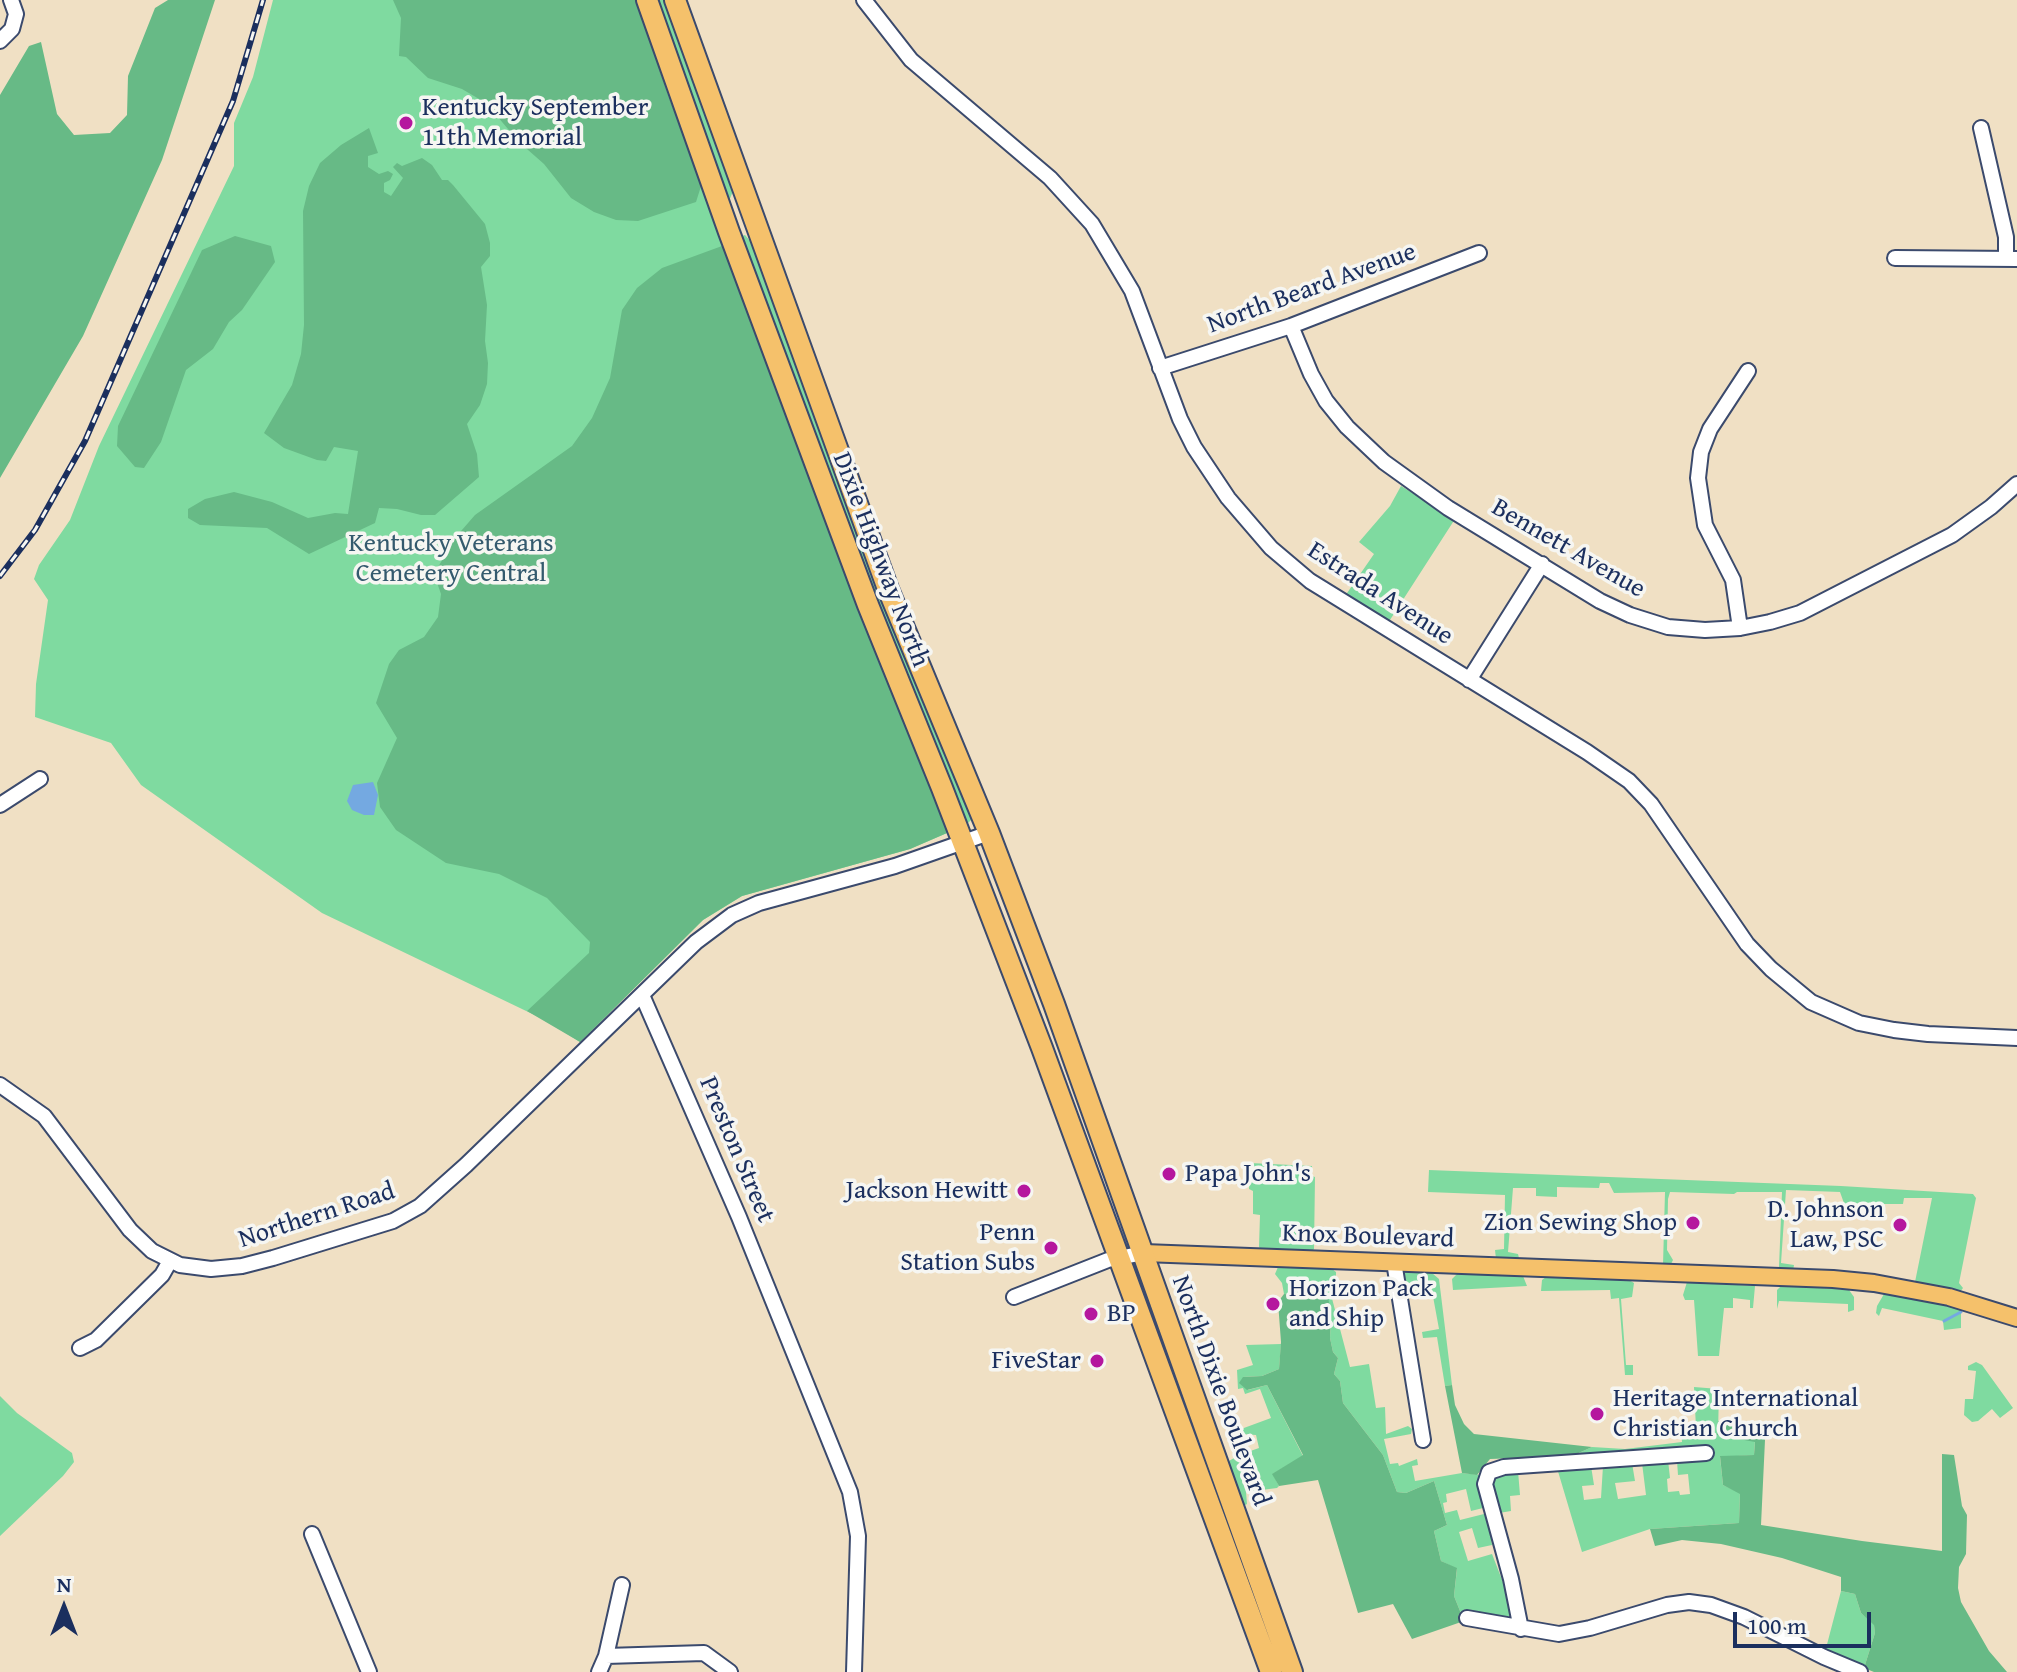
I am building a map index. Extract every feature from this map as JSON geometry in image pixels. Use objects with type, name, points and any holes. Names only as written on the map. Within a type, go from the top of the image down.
[{"type":"highway","name":"Dixie Highway North","points":[[647,0],[734,247],[851,560],[1075,1136]]},
{"type":"highway","name":"Dixie Highway North","points":[[675,0],[888,589],[989,833],[1098,1128]]},
{"type":"highway","name":"North Dixie Boulevard","points":[[1098,1128],[1292,1672]]},
{"type":"highway","name":"North Dixie Boulevard","points":[[1075,1136],[1271,1672]]},
{"type":"main road","name":"Knox Boulevard","points":[[1144,1253],[1833,1279],[1949,1297],[2017,1318]]},
{"type":"street","points":[[0,41],[12,29],[16,14],[11,0]]},
{"type":"street","name":"Estrada Avenue","points":[[864,0],[911,60],[1050,178],[1092,224],[1132,291],[1180,419],[1202,460],[1228,498],[1271,548],[1310,581],[1613,769],[1642,793],[1747,944],[1771,969],[1811,1002],[1859,1023],[1894,1030],[2017,1038]]},
{"type":"street","points":[[1895,258],[2011,259],[1981,128]]},
{"type":"street","name":"North Beard Avenue","points":[[1160,368],[1291,326],[1479,253]]},
{"type":"street","name":"Bennett Avenue","points":[[1291,326],[1326,401],[1371,451],[1448,508],[1615,608],[1649,621],[1686,629],[1740,628],[1786,618],[1952,535],[2017,484]]},
{"type":"street","points":[[1740,628],[1733,580],[1705,525],[1698,478],[1701,452],[1710,429],[1748,371]]},
{"type":"street","points":[[1469,680],[1542,564]]},
{"type":"street","points":[[0,805],[40,779]]},
{"type":"street","points":[[642,995],[696,942],[719,923],[745,908],[895,866],[989,833]]},
{"type":"street","name":"Northern Road","points":[[0,1085],[44,1116],[130,1230],[152,1251],[180,1265],[211,1269],[242,1266],[407,1215],[466,1165],[642,995]]},
{"type":"street","name":"Preston Street","points":[[642,995],[739,1217],[850,1492],[857,1521],[858,1565],[854,1672]]},
{"type":"street","points":[[1014,1297],[1119,1257],[1144,1253]]},
{"type":"street","points":[[80,1348],[96,1340],[162,1275],[170,1261]]},
{"type":"street","points":[[1394,1262],[1423,1440]]},
{"type":"street","points":[[1521,1629],[1485,1484],[1489,1472],[1504,1467],[1706,1453]]},
{"type":"street","points":[[312,1534],[369,1672]]},
{"type":"street","points":[[599,1672],[606,1656],[622,1585]]},
{"type":"street","points":[[1467,1618],[1549,1634],[1569,1633],[1645,1610],[1689,1602],[1711,1605],[1744,1617],[1860,1672]]},
{"type":"street","points":[[606,1656],[704,1653],[730,1672]]},
{"type":"green space","points":[[168,0],[215,0],[162,160],[83,336],[0,478],[0,95],[29,46],[41,42],[57,114],[74,135],[110,133],[127,115],[128,76],[155,8]]},
{"type":"green space","name":"Kentucky Veterans Cemetery Central","points":[[273,0],[636,0],[724,247],[876,654],[947,833],[910,849],[742,896],[703,920],[580,1042],[547,1021],[322,913],[141,785],[111,743],[35,717],[36,684],[48,600],[34,579],[39,565],[70,520],[99,446],[234,166],[234,123],[253,77]]},
{"type":"green space","points":[[393,0],[636,0],[702,183],[696,202],[638,221],[616,220],[594,212],[571,198],[544,164],[519,142],[486,103],[462,89],[428,78],[406,57],[399,56],[401,18]]},
{"type":"green space","points":[[652,0],[667,0],[735,186],[729,201]]},
{"type":"green space","points":[[369,128],[378,153],[368,156],[368,167],[379,174],[388,171],[393,174],[384,183],[384,192],[391,196],[403,178],[393,167],[397,163],[402,166],[422,158],[432,165],[442,180],[448,180],[453,185],[485,224],[490,243],[490,256],[481,267],[487,305],[487,384],[480,405],[467,424],[477,454],[479,477],[435,515],[379,508],[375,523],[309,554],[267,528],[200,525],[188,518],[188,509],[205,499],[234,492],[272,502],[308,518],[348,514],[358,451],[334,447],[326,461],[317,460],[284,448],[264,433],[292,385],[301,354],[304,325],[303,211],[309,186],[320,163],[341,145]]},
{"type":"green space","points":[[745,235],[751,242],[819,427],[972,819],[967,824],[964,824],[930,743],[739,237]]},
{"type":"green space","points":[[235,236],[271,246],[275,262],[242,310],[229,322],[213,349],[186,370],[161,442],[144,468],[135,467],[117,446],[118,426],[202,250]]},
{"type":"green space","points":[[722,246],[726,249],[876,654],[948,825],[947,833],[910,849],[742,896],[703,920],[580,1042],[527,1011],[589,953],[590,942],[547,898],[499,874],[446,863],[396,830],[380,807],[377,783],[397,738],[376,703],[389,664],[399,650],[424,637],[438,617],[441,594],[434,574],[455,538],[475,515],[572,446],[592,418],[610,378],[622,310],[637,288],[662,268]]},
{"type":"green space","points":[[1401,486],[1455,519],[1388,623],[1345,596],[1374,554],[1359,542],[1390,506]]},
{"type":"green space","points":[[1250,1163],[1312,1166],[1312,1176],[1315,1177],[1314,1249],[1311,1252],[1262,1250],[1259,1247],[1260,1215],[1253,1214],[1253,1191],[1249,1189]]},
{"type":"green space","points":[[1429,1170],[1841,1186],[1973,1194],[1976,1198],[1959,1283],[1963,1288],[1960,1292],[1915,1282],[1932,1198],[1904,1198],[1903,1204],[1884,1206],[1845,1206],[1840,1192],[1786,1190],[1781,1263],[1794,1265],[1793,1271],[1779,1267],[1782,1192],[1670,1192],[1667,1250],[1673,1260],[1670,1266],[1663,1265],[1665,1192],[1614,1193],[1609,1183],[1600,1183],[1599,1188],[1557,1187],[1557,1197],[1536,1196],[1536,1188],[1513,1188],[1508,1252],[1518,1254],[1519,1258],[1496,1259],[1495,1250],[1504,1249],[1505,1195],[1428,1192]]},
{"type":"green space","points":[[1278,1267],[1332,1269],[1336,1272],[1336,1278],[1329,1287],[1350,1367],[1369,1364],[1376,1408],[1385,1407],[1386,1434],[1408,1426],[1412,1429],[1411,1434],[1384,1439],[1390,1464],[1398,1463],[1399,1466],[1417,1459],[1418,1465],[1412,1466],[1415,1481],[1462,1473],[1481,1475],[1487,1507],[1471,1511],[1466,1489],[1446,1494],[1447,1502],[1443,1503],[1445,1513],[1457,1510],[1460,1520],[1488,1513],[1492,1545],[1478,1548],[1472,1528],[1459,1532],[1468,1561],[1492,1554],[1511,1612],[1507,1620],[1464,1621],[1454,1596],[1457,1569],[1441,1561],[1434,1531],[1447,1525],[1434,1481],[1406,1493],[1397,1492],[1383,1455],[1343,1403],[1340,1381],[1334,1374],[1338,1358],[1333,1352],[1330,1338],[1331,1315],[1299,1295],[1284,1294],[1282,1283],[1275,1274]]},
{"type":"green space","points":[[1405,1272],[1432,1273],[1439,1279],[1452,1385],[1445,1386],[1437,1337],[1423,1338],[1422,1332],[1439,1329],[1432,1291],[1404,1294],[1401,1275]]},
{"type":"green space","points":[[1457,1274],[1523,1276],[1527,1286],[1453,1290],[1452,1279]]},
{"type":"green space","points":[[1546,1277],[1629,1280],[1634,1283],[1632,1297],[1621,1299],[1626,1365],[1633,1365],[1633,1375],[1625,1375],[1619,1298],[1611,1299],[1610,1290],[1541,1291],[1542,1280]]},
{"type":"green space","points":[[1687,1282],[1755,1286],[1753,1308],[1750,1308],[1750,1300],[1733,1298],[1733,1308],[1724,1308],[1719,1356],[1698,1356],[1694,1300],[1685,1300],[1683,1295]]},
{"type":"green space","points":[[1308,1285],[1319,1285],[1327,1290],[1331,1315],[1330,1338],[1333,1352],[1338,1358],[1334,1374],[1340,1381],[1343,1403],[1383,1455],[1397,1492],[1406,1493],[1434,1481],[1447,1525],[1434,1531],[1441,1561],[1457,1568],[1454,1596],[1464,1621],[1412,1639],[1393,1604],[1358,1613],[1318,1480],[1279,1486],[1272,1474],[1303,1455],[1267,1385],[1247,1390],[1239,1383],[1243,1377],[1262,1376],[1279,1369],[1281,1342],[1278,1302],[1284,1294],[1299,1295]]},
{"type":"green space","points":[[1782,1285],[1849,1290],[1854,1297],[1854,1310],[1848,1312],[1848,1304],[1779,1301],[1777,1309],[1777,1290]]},
{"type":"green space","points":[[1884,1294],[1958,1308],[1961,1311],[1961,1328],[1944,1330],[1943,1321],[1882,1308],[1879,1316],[1877,1306]]},
{"type":"green space","points":[[1281,1344],[1279,1369],[1262,1376],[1243,1377],[1248,1390],[1267,1385],[1303,1456],[1273,1474],[1279,1486],[1277,1488],[1246,1492],[1247,1504],[1240,1508],[1225,1470],[1229,1461],[1259,1448],[1256,1435],[1234,1436],[1233,1432],[1271,1418],[1260,1389],[1245,1394],[1243,1388],[1238,1389],[1237,1370],[1253,1365],[1246,1345]]},
{"type":"green space","points":[[1976,1362],[1982,1365],[2013,1408],[2000,1418],[1992,1409],[1978,1421],[1972,1422],[1964,1415],[1965,1399],[1973,1399],[1976,1371],[1968,1370],[1968,1366]]},
{"type":"green space","points":[[1452,1385],[1455,1405],[1464,1424],[1474,1434],[1592,1447],[1572,1456],[1490,1459],[1477,1475],[1462,1473],[1445,1386]]},
{"type":"green space","points":[[1694,1387],[1719,1389],[1718,1435],[1755,1441],[1754,1455],[1720,1457],[1723,1485],[1740,1493],[1739,1523],[1650,1529],[1582,1552],[1557,1468],[1591,1466],[1594,1485],[1582,1486],[1584,1500],[1601,1498],[1603,1466],[1632,1463],[1635,1481],[1615,1483],[1618,1499],[1646,1495],[1642,1463],[1668,1460],[1668,1492],[1690,1494],[1688,1474],[1678,1475],[1677,1461],[1710,1457],[1710,1449],[1586,1458],[1572,1456],[1592,1447],[1625,1449],[1682,1442],[1681,1429],[1696,1428]]},
{"type":"green space","points":[[0,1396],[17,1413],[72,1453],[74,1462],[0,1536]]},
{"type":"green space","points":[[1718,1421],[1758,1427],[1765,1440],[1761,1525],[1862,1541],[1942,1551],[1942,1454],[1954,1455],[1962,1506],[1967,1515],[1966,1554],[1959,1567],[1961,1602],[1989,1651],[2007,1672],[1874,1672],[1864,1668],[1875,1633],[1874,1625],[1861,1613],[1855,1594],[1841,1591],[1841,1577],[1782,1558],[1721,1544],[1682,1540],[1655,1546],[1650,1529],[1739,1523],[1740,1494],[1723,1485],[1720,1456],[1754,1455],[1755,1442],[1717,1435]]},
{"type":"green space","points":[[1518,1471],[1520,1495],[1510,1496],[1511,1511],[1499,1513],[1491,1488],[1492,1475]]},
{"type":"green space","points":[[1841,1591],[1855,1594],[1861,1613],[1874,1624],[1875,1633],[1864,1668],[1825,1652]]},
{"type":"water","points":[[373,782],[378,795],[374,815],[352,810],[347,801],[353,785]]},
{"type":"waterway","points":[[1944,1321],[1961,1312]]},
{"type":"railway","points":[[0,576],[35,530],[85,441],[233,101],[263,0]]},
{"type":"place","name":"Kentucky September 11th Memorial","points":[[406,123]]},
{"type":"place","name":"Papa John's","points":[[1169,1174]]},
{"type":"place","name":"Jackson Hewitt","points":[[1024,1191]]},
{"type":"place","name":"Zion Sewing Shop","points":[[1693,1223]]},
{"type":"place","name":"D. Johnson Law, PSC","points":[[1900,1225]]},
{"type":"place","name":"Penn Station Subs","points":[[1051,1248]]},
{"type":"place","name":"Horizon Pack and Ship","points":[[1273,1304]]},
{"type":"place","name":"BP","points":[[1091,1314]]},
{"type":"place","name":"FiveStar","points":[[1097,1361]]},
{"type":"place","name":"Heritage International Christian Church","points":[[1597,1414]]}]
